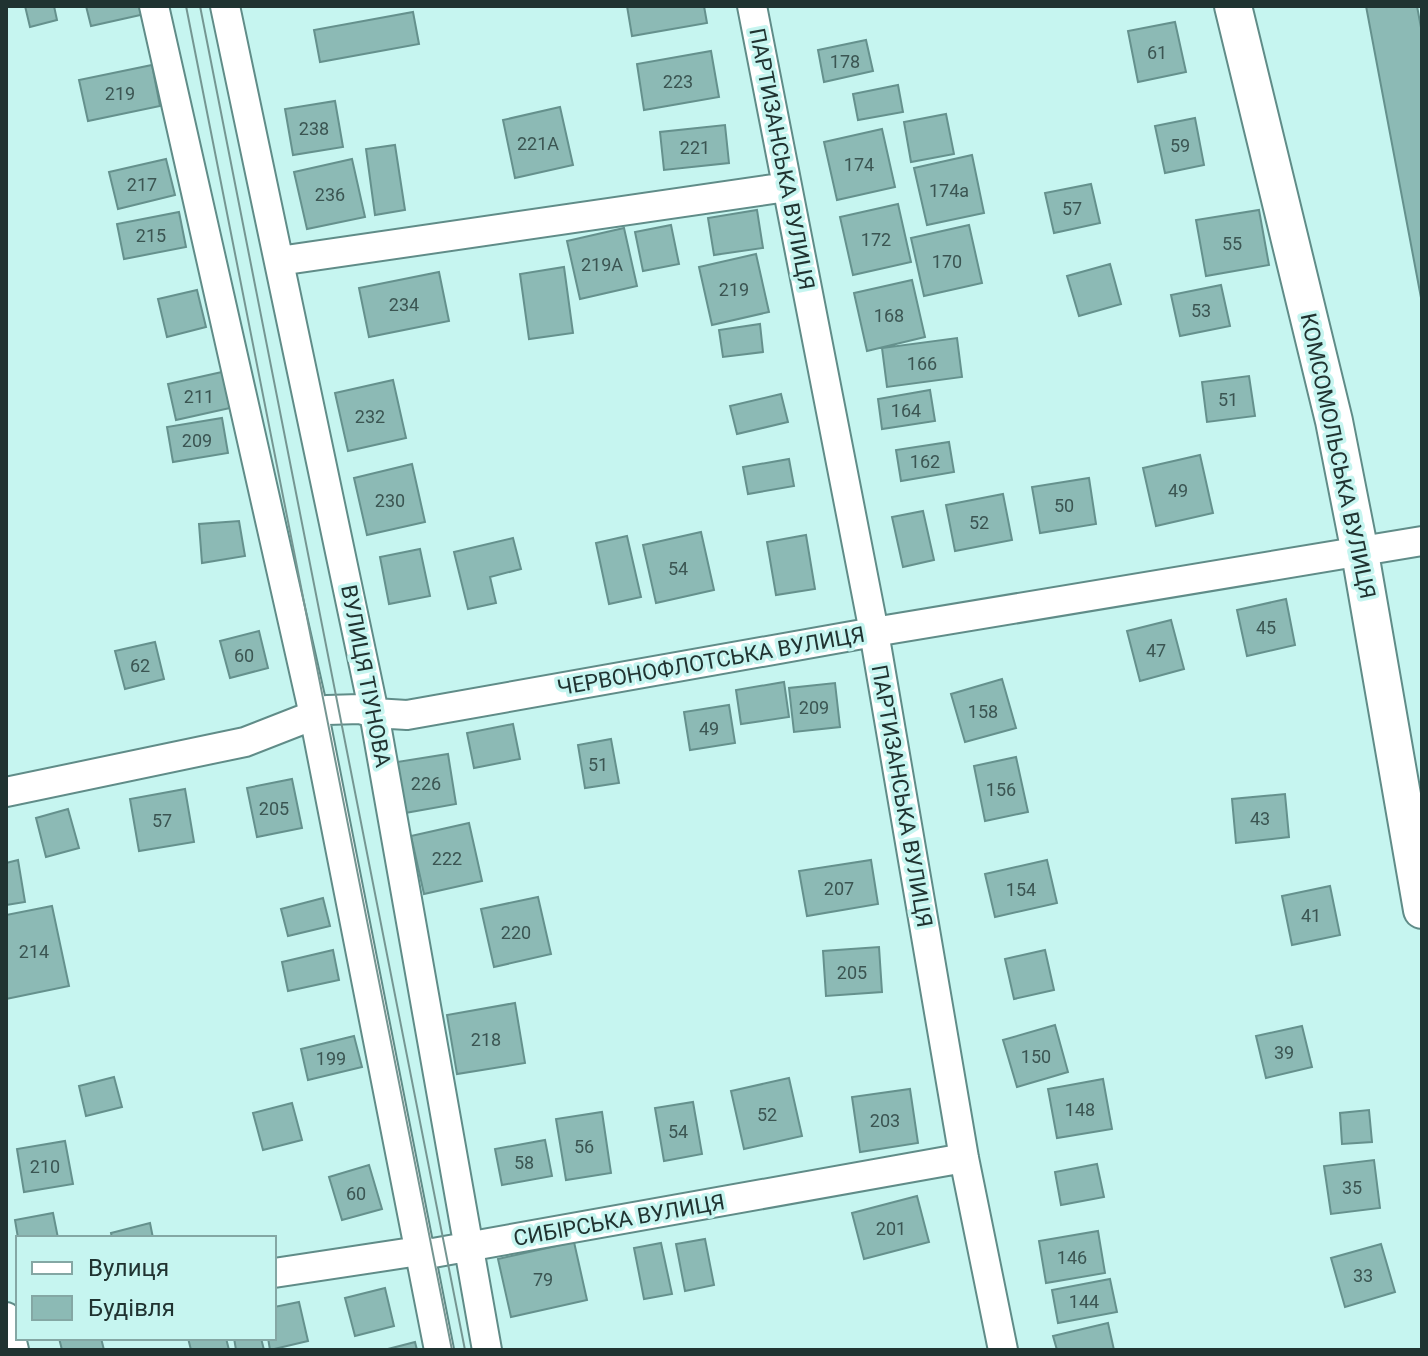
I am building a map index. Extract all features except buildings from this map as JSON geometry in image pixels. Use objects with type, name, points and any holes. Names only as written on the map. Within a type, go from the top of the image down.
[{"type":"street","points":[[154,6],[314,715],[439,1350]]},
{"type":"street","name":"ВУЛИЦЯ ТІУНОВА","points":[[225,6],[374,713],[487,1350]]},
{"type":"street","name":"ПАРТИЗАНСЬКА ВУЛИЦЯ","points":[[752,6],[874,632],[964,1158],[1003,1350]]},
{"type":"street","name":"КОМСОМОЛЬСЬКА ВУЛИЦЯ","points":[[1233,6],[1334,421],[1422,910]]},
{"type":"street","points":[[279,261],[787,187]]},
{"type":"street","name":"ЧЕРВОНОФЛОТСЬКА ВУЛИЦЯ","points":[[6,792],[245,742],[314,715],[340,709],[407,715],[874,632],[1422,541]]},
{"type":"street","name":"СИБІРСЬКА ВУЛИЦЯ","points":[[276,1273],[419,1251],[433,1253],[964,1158]]},
{"type":"street","points":[[6,1315],[14,1350]]},
{"type":"tram line","points":[[186,6],[452,1350]]},
{"type":"tram line","points":[[200,6],[465,1350]]}]
